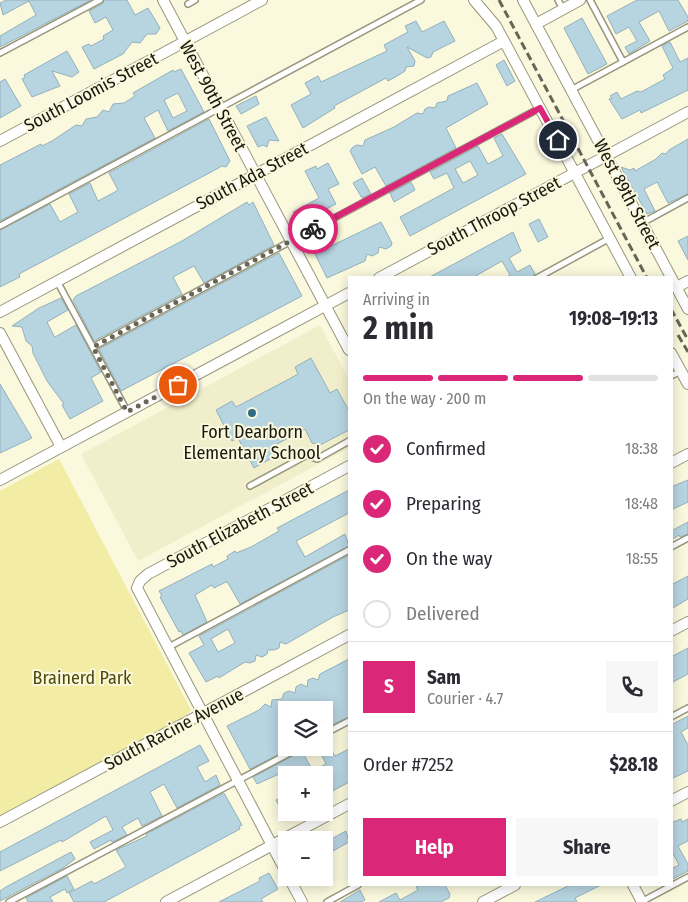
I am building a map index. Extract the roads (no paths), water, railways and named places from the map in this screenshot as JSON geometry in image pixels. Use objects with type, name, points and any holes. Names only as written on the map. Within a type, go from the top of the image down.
[{"type":"street","name":"West 90th Street","points":[[163,0],[348,348]]},
{"type":"street","name":"West 89th Street","points":[[474,0],[488,16],[504,41],[630,276]]},
{"type":"street","name":"West 89th Street","points":[[523,0],[671,276]]},
{"type":"street","points":[[536,24],[561,5],[580,0]]},
{"type":"street","name":"South Loomis Street","points":[[0,141],[258,1]]},
{"type":"street","name":"South Ada Street","points":[[0,312],[504,41]]},
{"type":"street","name":"South Throop Street","points":[[382,276],[688,112]]},
{"type":"street","name":"West 89th Street","points":[[673,280],[688,308]]},
{"type":"street","points":[[677,287],[688,281]]},
{"type":"street","points":[[0,480],[348,294]]},
{"type":"street","points":[[0,333],[61,447]]},
{"type":"street","points":[[673,357],[688,384]]},
{"type":"street","points":[[673,461],[688,454]]},
{"type":"street","name":"South Elizabeth Street","points":[[167,648],[137,588],[140,581],[148,574],[348,467]]},
{"type":"street","points":[[673,630],[688,622]]},
{"type":"street","name":"South Racine Avenue","points":[[0,822],[348,637]]},
{"type":"street","points":[[167,648],[278,857]]},
{"type":"street","points":[[673,800],[688,792]]},
{"type":"street","points":[[166,902],[348,805]]},
{"type":"street","points":[[293,886],[302,902]]},
{"type":"street","points":[[483,902],[513,886]]},
{"type":"street","points":[[634,886],[642,902]]},
{"type":"lane","points":[[0,53],[100,0]]},
{"type":"lane","points":[[188,4],[195,0]]},
{"type":"lane","points":[[0,226],[421,0]]},
{"type":"lane","points":[[590,0],[623,62]]},
{"type":"lane","points":[[571,90],[688,27]]},
{"type":"lane","points":[[93,347],[540,108]]},
{"type":"lane","points":[[642,223],[688,198]]},
{"type":"lane","points":[[542,276],[610,238]]},
{"type":"lane","points":[[58,280],[127,412]]},
{"type":"lane","points":[[673,375],[681,371]]},
{"type":"lane","points":[[250,486],[307,455],[317,459],[348,442]]},
{"type":"lane","points":[[673,547],[688,538]]},
{"type":"lane","points":[[167,648],[348,551]]},
{"type":"lane","points":[[673,716],[688,708]]},
{"type":"lane","points":[[333,729],[348,722]]},
{"type":"lane","points":[[9,902],[284,756]]},
{"type":"lane","points":[[673,885],[688,877]]},
{"type":"lane","points":[[326,902],[356,886]]},
{"type":"lane","points":[[642,902],[671,886]]},
{"type":"railway","points":[[499,0],[646,276]]},
{"type":"railway","points":[[673,313],[688,340]]},
{"type":"railway","points":[[678,335],[688,352]]},
{"type":"place","name":"Fort Dearborn Elementary School","points":[[252,413]]},
{"type":"park label","name":"Brainerd Park","points":[[82,678]]}]
